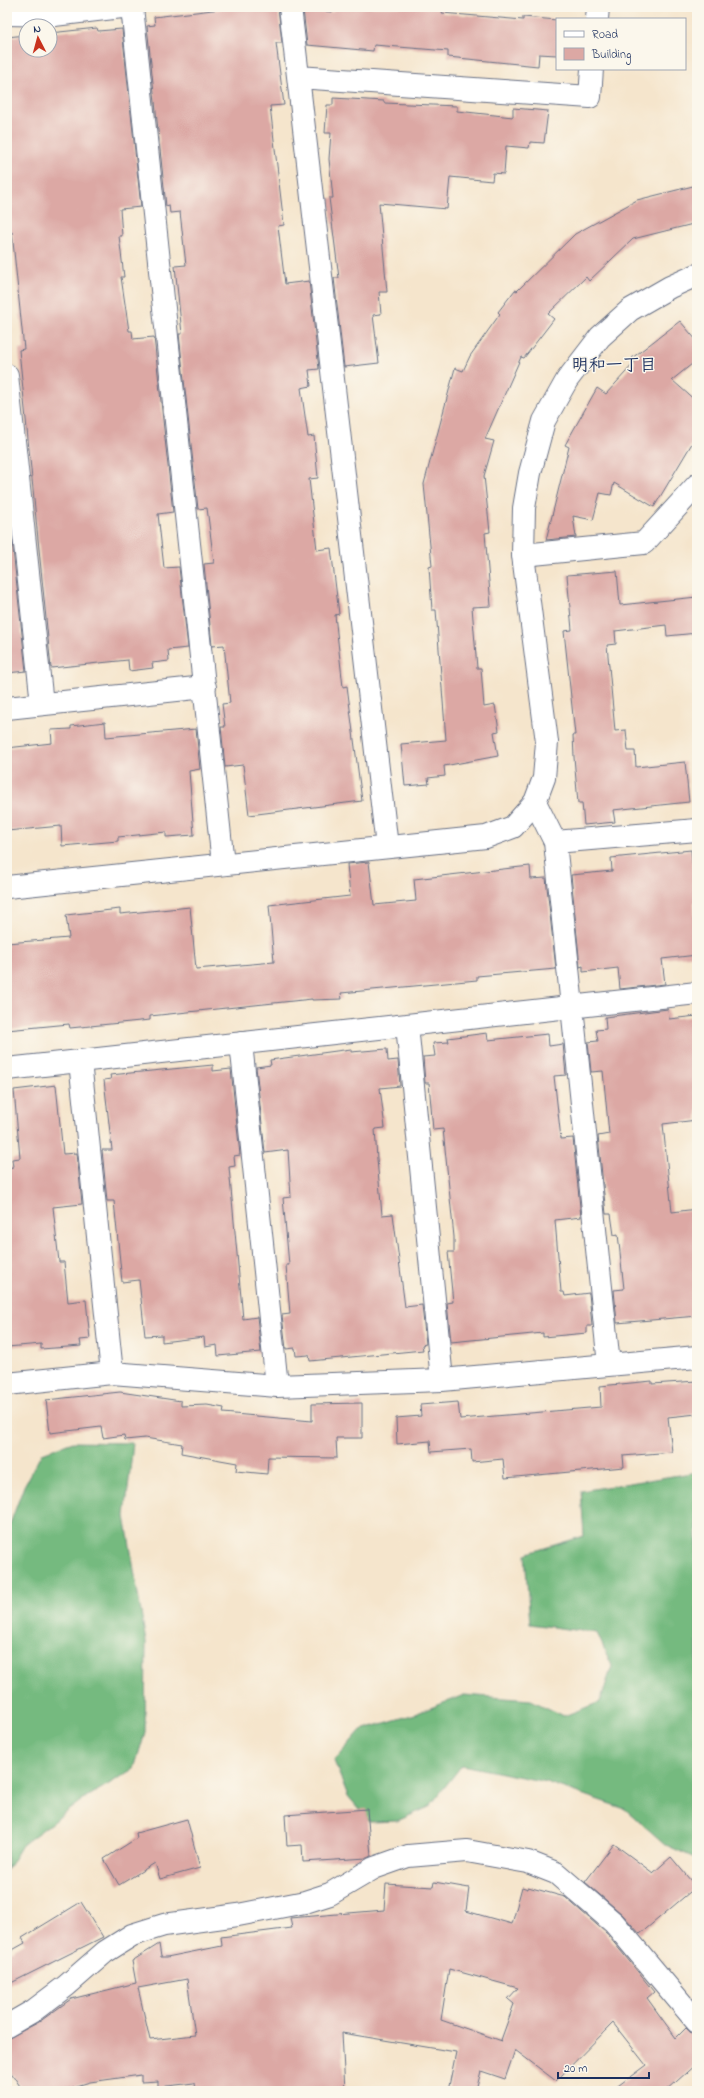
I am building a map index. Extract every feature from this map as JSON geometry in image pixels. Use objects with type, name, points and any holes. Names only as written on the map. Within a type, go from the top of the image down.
[{"type":"street","points":[[7,14],[54,15],[122,7]]},
{"type":"street","points":[[132,7],[223,864]]},
{"type":"street","points":[[290,7],[387,847]]},
{"type":"street","points":[[596,18],[598,7]]},
{"type":"street","points":[[298,77],[590,97],[592,70]]},
{"type":"street","points":[[7,887],[486,837],[513,827],[535,802],[544,778],[547,742],[524,555],[524,508],[530,473],[544,421],[567,380],[600,337],[630,310],[670,287],[697,275]]},
{"type":"street","points":[[7,375],[42,704]]},
{"type":"street","points":[[524,555],[644,543],[697,485]]},
{"type":"street","points":[[7,708],[205,687]]},
{"type":"street","points":[[535,802],[555,842],[609,1365]]},
{"type":"street","points":[[555,842],[697,830]]},
{"type":"street","points":[[7,1069],[697,993]]},
{"type":"street","points":[[407,1025],[442,1380]]},
{"type":"street","points":[[241,1043],[277,1386]]},
{"type":"street","points":[[80,1061],[112,1373]]},
{"type":"street","points":[[7,1384],[112,1373],[277,1386],[442,1380],[697,1357]]},
{"type":"street","points":[[7,2026],[33,2011],[66,1986],[106,1952],[132,1935],[164,1925],[238,1915],[305,1902],[330,1894],[374,1868],[408,1856],[467,1851],[528,1862],[556,1873],[614,1923],[697,2022]]},
{"type":"green space","points":[[73,1442],[133,1443],[125,1516],[146,1642],[145,1732],[134,1769],[82,1800],[22,1845],[7,1870],[7,1532],[24,1486],[42,1453]]},
{"type":"green space","points":[[697,1472],[697,1859],[666,1845],[625,1809],[546,1782],[462,1765],[429,1807],[397,1821],[370,1822],[348,1796],[334,1761],[361,1730],[415,1714],[464,1695],[531,1700],[564,1716],[600,1702],[612,1666],[597,1633],[530,1624],[525,1554],[584,1536],[581,1491]]},
{"type":"building","points":[[220,7],[278,7],[282,43],[276,43],[284,105],[270,106],[284,225],[278,226],[285,284],[309,281],[319,369],[309,370],[311,386],[301,388],[308,437],[314,436],[318,478],[309,479],[317,550],[331,548],[339,614],[335,615],[343,687],[347,686],[362,801],[249,815],[243,765],[225,767],[221,727],[225,727],[222,704],[230,703],[224,645],[212,646],[204,564],[214,563],[207,508],[198,509],[179,334],[182,334],[175,266],[186,265],[180,212],[170,213],[169,205],[166,206],[147,26],[155,25],[154,17],[221,9]]},
{"type":"building","points":[[334,7],[416,7],[443,9],[442,13],[523,20],[523,17],[556,20],[556,55],[539,54],[538,66],[448,57],[448,51],[374,45],[373,51],[307,45],[303,9],[333,12]]},
{"type":"building","points":[[97,28],[98,31],[122,29],[141,207],[120,209],[122,236],[119,236],[124,277],[121,277],[129,331],[132,331],[133,339],[154,337],[173,512],[158,514],[164,568],[179,567],[188,648],[168,650],[169,661],[152,663],[153,668],[129,671],[128,660],[51,668],[19,350],[24,349],[12,232],[7,232],[7,37],[18,36],[18,58],[58,58],[58,32]]},
{"type":"building","points":[[333,98],[384,101],[384,103],[457,106],[457,111],[513,117],[513,108],[548,111],[544,143],[530,142],[529,148],[506,146],[504,174],[493,173],[492,181],[450,177],[447,209],[379,203],[387,292],[379,292],[381,314],[373,315],[379,363],[344,367],[334,278],[339,278],[329,198],[333,198],[329,159],[331,133],[325,133],[327,105],[333,105]]},
{"type":"building","points":[[697,185],[697,223],[633,239],[589,281],[586,277],[548,314],[554,319],[524,358],[521,357],[485,439],[494,441],[484,476],[490,532],[485,533],[491,606],[472,607],[477,668],[481,668],[484,707],[495,705],[499,731],[494,732],[498,756],[444,766],[445,776],[428,778],[429,784],[405,786],[401,744],[446,740],[436,610],[432,610],[429,567],[432,566],[424,484],[455,368],[463,371],[470,356],[500,314],[498,312],[515,290],[517,291],[575,234],[637,200]]},
{"type":"building","points":[[680,321],[697,341],[697,360],[672,380],[697,402],[697,435],[654,507],[614,483],[611,495],[600,493],[593,520],[573,516],[576,537],[546,540],[569,447],[565,445],[597,388],[606,394],[635,362],[632,358]]},
{"type":"building","points":[[7,493],[26,671],[7,673]]},
{"type":"building","points":[[617,571],[620,605],[697,597],[697,633],[667,636],[666,625],[615,631],[616,644],[607,645],[615,731],[626,730],[628,751],[635,751],[636,767],[685,762],[689,802],[613,810],[615,822],[584,825],[582,803],[578,803],[573,735],[575,735],[564,631],[572,630],[567,575]]},
{"type":"building","points":[[105,722],[106,737],[196,729],[200,769],[189,771],[194,835],[166,837],[166,832],[118,837],[118,841],[62,846],[61,826],[7,831],[7,748],[52,743],[51,730],[71,729],[71,726]]},
{"type":"building","points":[[691,850],[693,871],[697,870],[697,902],[694,902],[697,955],[662,959],[665,984],[620,989],[618,968],[583,972],[583,966],[580,967],[571,875],[612,871],[611,858]]},
{"type":"building","points":[[369,862],[374,905],[416,901],[414,879],[530,866],[531,879],[546,878],[556,969],[477,976],[477,980],[341,993],[342,999],[312,999],[150,1016],[150,1020],[70,1028],[69,1024],[7,1030],[7,943],[69,938],[66,915],[120,909],[120,914],[190,907],[196,969],[274,962],[269,905],[350,896],[347,864]]},
{"type":"building","points":[[668,1009],[669,1019],[697,1016],[697,1120],[663,1124],[672,1212],[697,1209],[697,1316],[617,1323],[614,1290],[624,1289],[618,1234],[614,1235],[611,1214],[606,1214],[598,1136],[609,1134],[603,1071],[591,1072],[588,1042],[598,1041],[596,1030],[606,1029],[605,1017]]},
{"type":"building","points":[[487,1033],[488,1040],[548,1034],[549,1046],[563,1044],[566,1075],[554,1076],[561,1139],[573,1138],[581,1217],[555,1220],[561,1292],[564,1292],[565,1296],[589,1293],[592,1326],[587,1326],[587,1333],[543,1337],[543,1333],[451,1342],[447,1303],[453,1302],[448,1252],[454,1252],[454,1237],[443,1129],[433,1130],[429,1083],[425,1083],[423,1057],[435,1056],[433,1043],[449,1042],[448,1038]]},
{"type":"building","points":[[351,1049],[351,1052],[387,1049],[388,1061],[398,1060],[400,1086],[380,1088],[385,1128],[375,1129],[382,1215],[393,1214],[405,1307],[422,1305],[426,1344],[422,1345],[423,1350],[310,1361],[309,1355],[296,1356],[295,1348],[286,1349],[282,1315],[290,1314],[286,1265],[289,1265],[283,1198],[291,1197],[288,1150],[265,1153],[256,1067],[271,1065],[270,1060]]},
{"type":"building","points":[[213,1065],[213,1071],[231,1069],[240,1155],[234,1156],[235,1166],[229,1167],[243,1319],[257,1317],[261,1352],[218,1356],[217,1345],[205,1347],[204,1337],[162,1342],[162,1335],[145,1336],[139,1280],[122,1282],[114,1201],[107,1201],[102,1150],[112,1150],[104,1080],[111,1079],[110,1075]]},
{"type":"building","points":[[56,1085],[63,1154],[77,1153],[82,1204],[53,1207],[59,1262],[64,1262],[68,1302],[86,1300],[90,1339],[80,1340],[81,1346],[41,1349],[41,1344],[7,1347],[7,1168],[13,1167],[12,1159],[20,1158],[14,1090]]},
{"type":"building","points":[[652,1381],[652,1384],[697,1381],[697,1414],[668,1417],[672,1452],[623,1456],[624,1467],[505,1478],[503,1459],[472,1462],[471,1449],[431,1452],[430,1441],[397,1444],[396,1418],[421,1416],[420,1405],[458,1402],[460,1419],[601,1407],[600,1386]]},
{"type":"building","points":[[120,1392],[181,1401],[181,1406],[207,1405],[224,1408],[223,1413],[312,1421],[312,1404],[362,1403],[362,1438],[336,1438],[337,1458],[268,1457],[267,1474],[236,1471],[237,1463],[181,1453],[182,1444],[145,1438],[125,1440],[124,1435],[103,1438],[101,1427],[50,1433],[46,1400]]},
{"type":"building","points":[[367,1809],[371,1856],[367,1858],[303,1862],[302,1845],[287,1846],[285,1815]]},
{"type":"building","points":[[187,1819],[200,1868],[160,1879],[155,1863],[119,1885],[104,1859],[137,1838],[136,1833]]},
{"type":"building","points":[[614,1844],[653,1873],[671,1857],[696,1887],[640,1934],[622,1914],[585,1882]]},
{"type":"building","points":[[434,1882],[469,1888],[466,1911],[512,1924],[522,1887],[528,1889],[528,1887],[565,1897],[605,1932],[654,1992],[647,1998],[676,2038],[686,2028],[692,2034],[697,2034],[697,2063],[666,2091],[611,2091],[646,2065],[613,2023],[556,2081],[515,2050],[505,2079],[481,2071],[476,2091],[448,2091],[456,2052],[342,2033],[345,2091],[195,2091],[194,2083],[158,2087],[158,2081],[141,2082],[141,2075],[90,2082],[60,2091],[23,2091],[7,2066],[7,2039],[39,2022],[71,1999],[136,1983],[132,1961],[159,1944],[161,1957],[222,1946],[221,1937],[292,1928],[290,1918],[384,1910],[386,1884],[433,1887]],"holes":[[[449,1969],[518,1988],[508,1999],[514,2004],[501,2040],[502,2041],[441,2020]],[[187,1979],[195,2035],[150,2040],[138,1988]]]},
{"type":"building","points":[[81,1902],[103,1937],[7,1985],[7,1953],[25,1943],[22,1938]]},
{"type":"district","name":"明和一丁目","points":[[614,364]]}]
